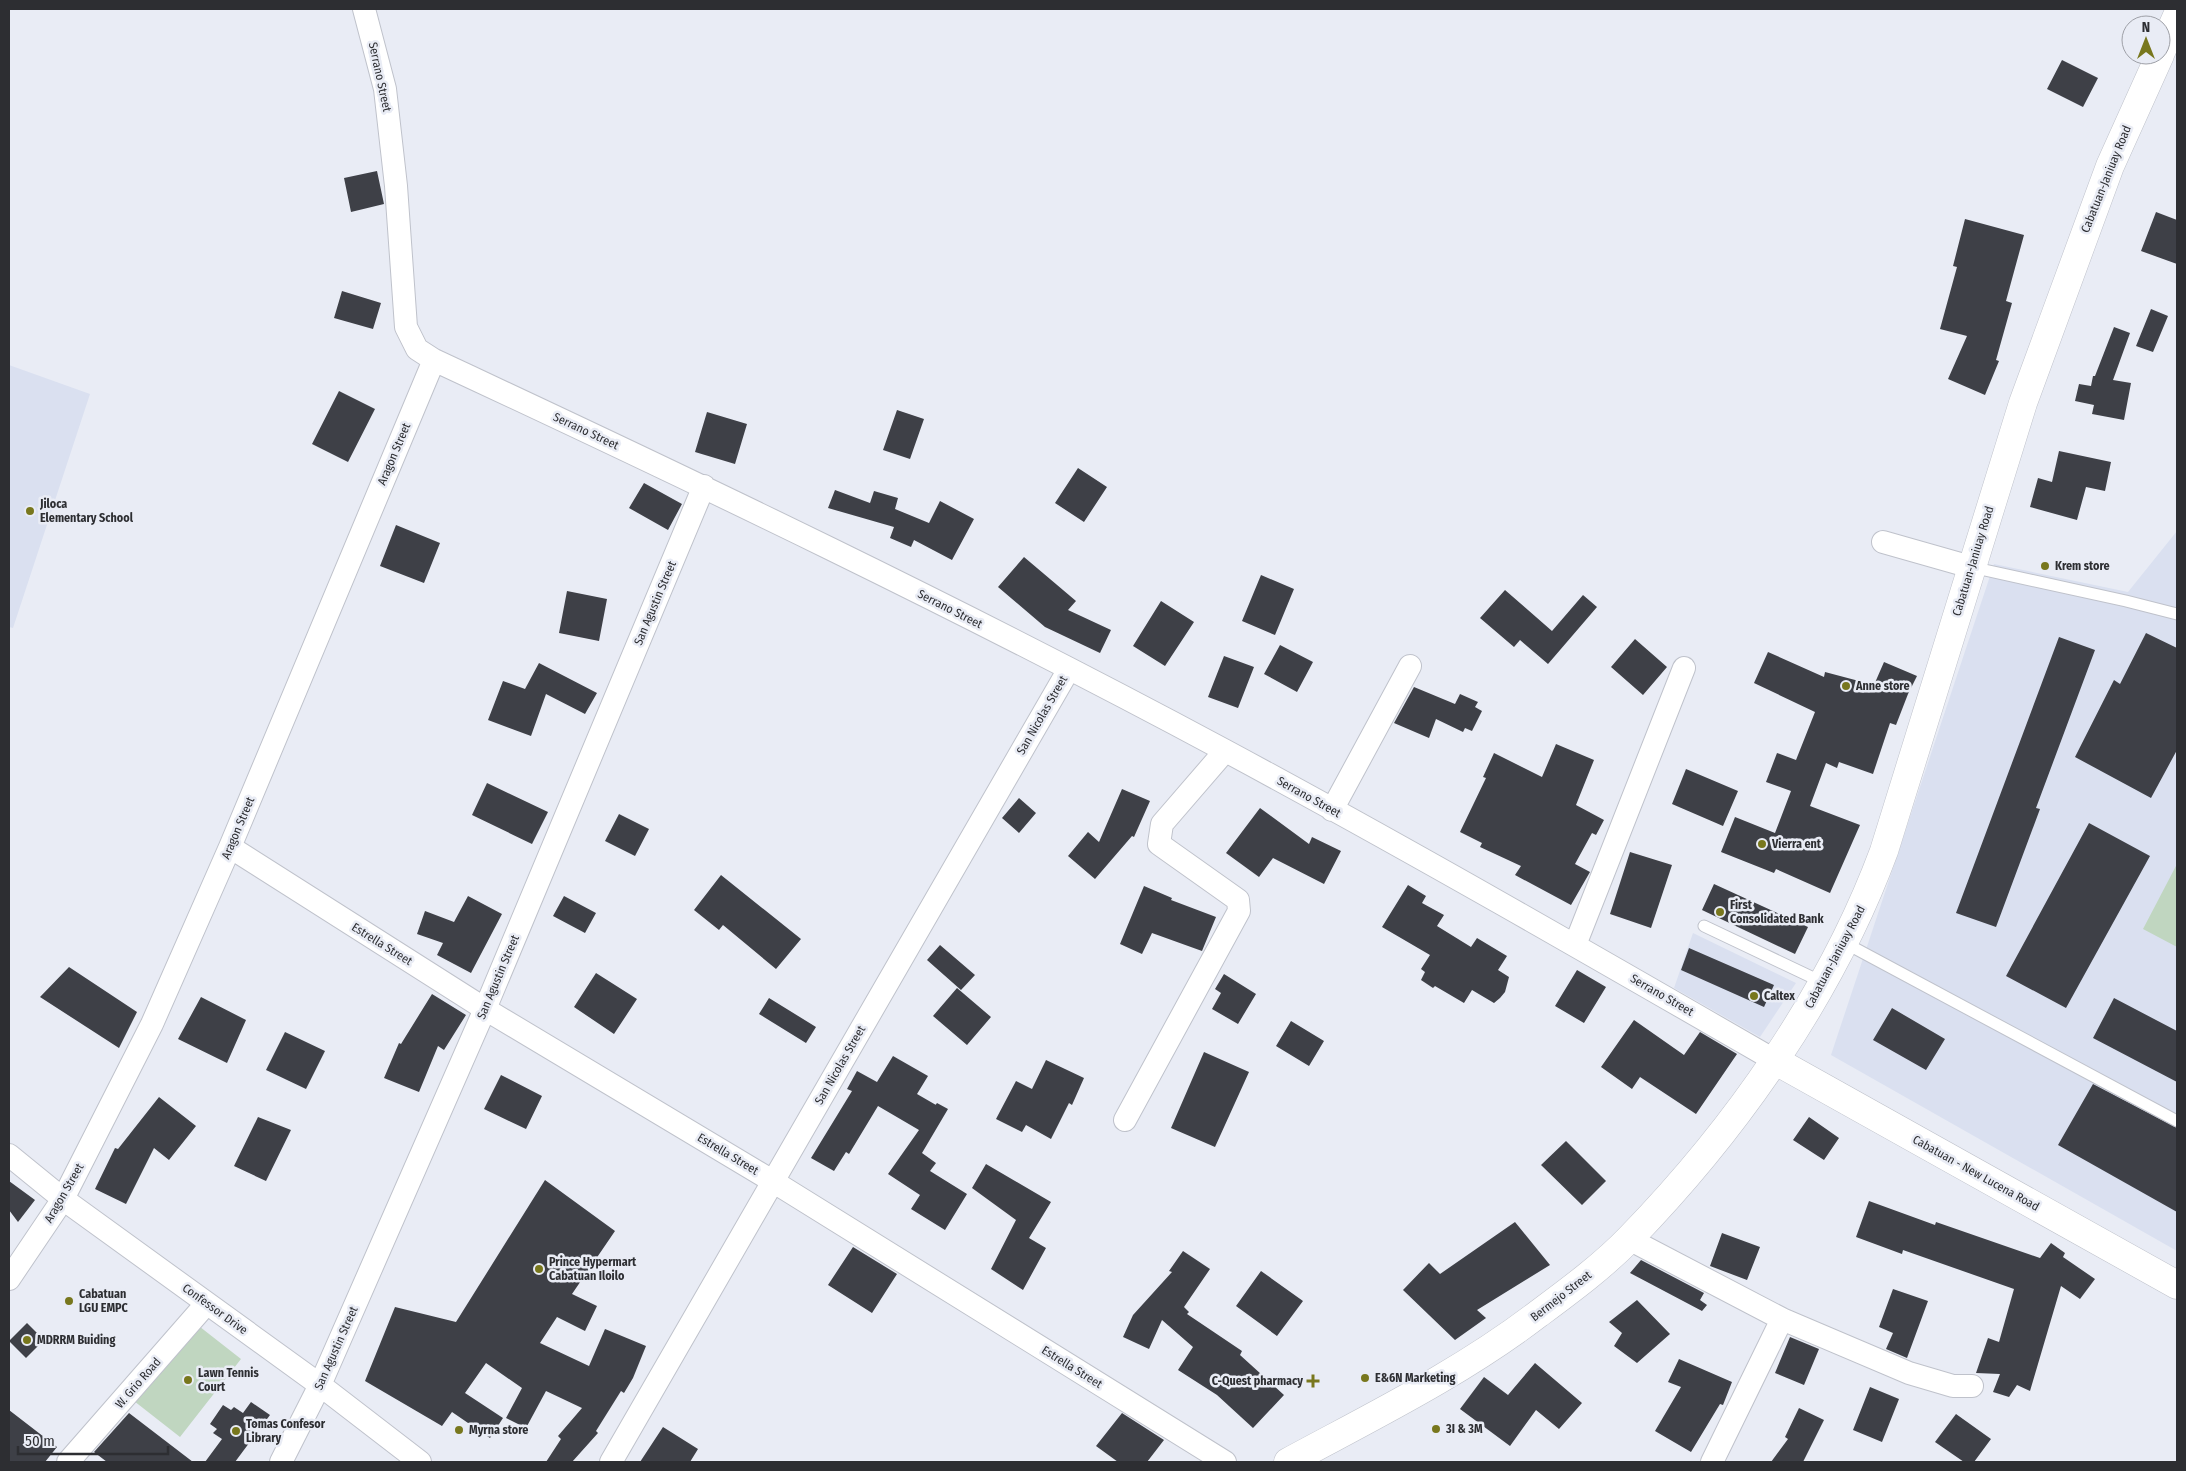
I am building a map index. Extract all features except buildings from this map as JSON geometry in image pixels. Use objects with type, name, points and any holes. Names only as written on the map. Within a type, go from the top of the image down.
[{"type":"main road","name":"Cabatuan-Janiuay Road","points":[[2171,29],[2177,16]]},
{"type":"main road","name":"Cabatuan-Janiuay Road","points":[[1774,1060],[1824,982],[1846,942],[1866,898],[1884,850],[2023,403],[2075,256],[2110,166],[2155,65]]},
{"type":"main road","name":"Bermejo Street","points":[[1288,1462],[1429,1385],[1486,1351],[1538,1314],[1629,1239],[1700,1159],[1743,1104],[1774,1060]]},
{"type":"main road","name":"Cabatuan - New Lucena Road","points":[[1774,1060],[2177,1285]]},
{"type":"street","name":"Serrano Street","points":[[364,9],[384,89],[396,186],[406,327],[417,349],[434,360],[704,486],[1069,669],[1225,750],[1434,864],[1774,1060]]},
{"type":"street","name":"Aragon Street","points":[[9,1279],[63,1199],[152,1024],[230,847],[434,360]]},
{"type":"street","name":"San Agustin Street","points":[[281,1462],[320,1385],[485,1009],[704,486]]},
{"type":"street","points":[[1883,542],[1971,567]]},
{"type":"street","points":[[1332,810],[1410,666]]},
{"type":"street","points":[[1575,945],[1684,668]]},
{"type":"street","name":"San Nicolas Street","points":[[611,1462],[1069,669]]},
{"type":"street","points":[[1125,1120],[1239,911],[1240,905],[1238,900],[1159,844],[1162,824],[1225,750]]},
{"type":"street","name":"Estrella Street","points":[[230,847],[485,1009],[774,1182],[1225,1462]]},
{"type":"street","name":"Confessor Drive","points":[[9,1155],[63,1199],[320,1385],[420,1462]]},
{"type":"street","points":[[1629,1239],[1782,1319],[1909,1373],[1953,1386],[1972,1386]]},
{"type":"street","name":"W. Grio Road","points":[[68,1462],[207,1303]]},
{"type":"street","points":[[1712,1462],[1782,1319]]},
{"type":"lane","points":[[1971,567],[2177,614]]},
{"type":"lane","points":[[1704,926],[1824,982]]},
{"type":"lane","points":[[1846,942],[2177,1121]]},
{"type":"shaded area","name":"Jiloca Elementary School","points":[[9,365],[90,394],[13,628],[9,627]]},
{"type":"shaded area","points":[[2177,531],[2177,1251],[1831,1055],[1994,564],[2128,592]]},
{"type":"shaded area","points":[[1693,933],[1796,983],[1760,1037],[1674,988]]},
{"type":"green space","points":[[2177,864],[2177,947],[2143,929]]},
{"type":"green space","name":"Lawn Tennis Court","points":[[195,1323],[241,1359],[180,1437],[134,1401]]},
{"type":"place","name":"Jiloca Elementary School","points":[[30,511]]},
{"type":"place","name":"Krem store","points":[[2045,566]]},
{"type":"place","name":"Anne store","points":[[1846,686]]},
{"type":"place","name":"Vierra ent","points":[[1762,844]]},
{"type":"place","name":"First Consolidated Bank","points":[[1720,912]]},
{"type":"place","name":"Caltex","points":[[1754,996]]},
{"type":"place","name":"Prince Hypermart Cabatuan Iloilo","points":[[539,1269]]},
{"type":"place","name":"Cabatuan LGU EMPC","points":[[69,1301]]},
{"type":"place","name":"MDRRM Buiding","points":[[27,1340]]},
{"type":"place","name":"E&6N Marketing","points":[[1365,1378]]},
{"type":"place","name":"Lawn Tennis Court","points":[[188,1380]]},
{"type":"place","name":"C-Quest pharmacy","points":[[1313,1381]]},
{"type":"place","name":"3I & 3M","points":[[1436,1429]]},
{"type":"place","name":"Myrna store","points":[[459,1430]]},
{"type":"place","name":"Tomas Confesor Library","points":[[236,1431]]}]
